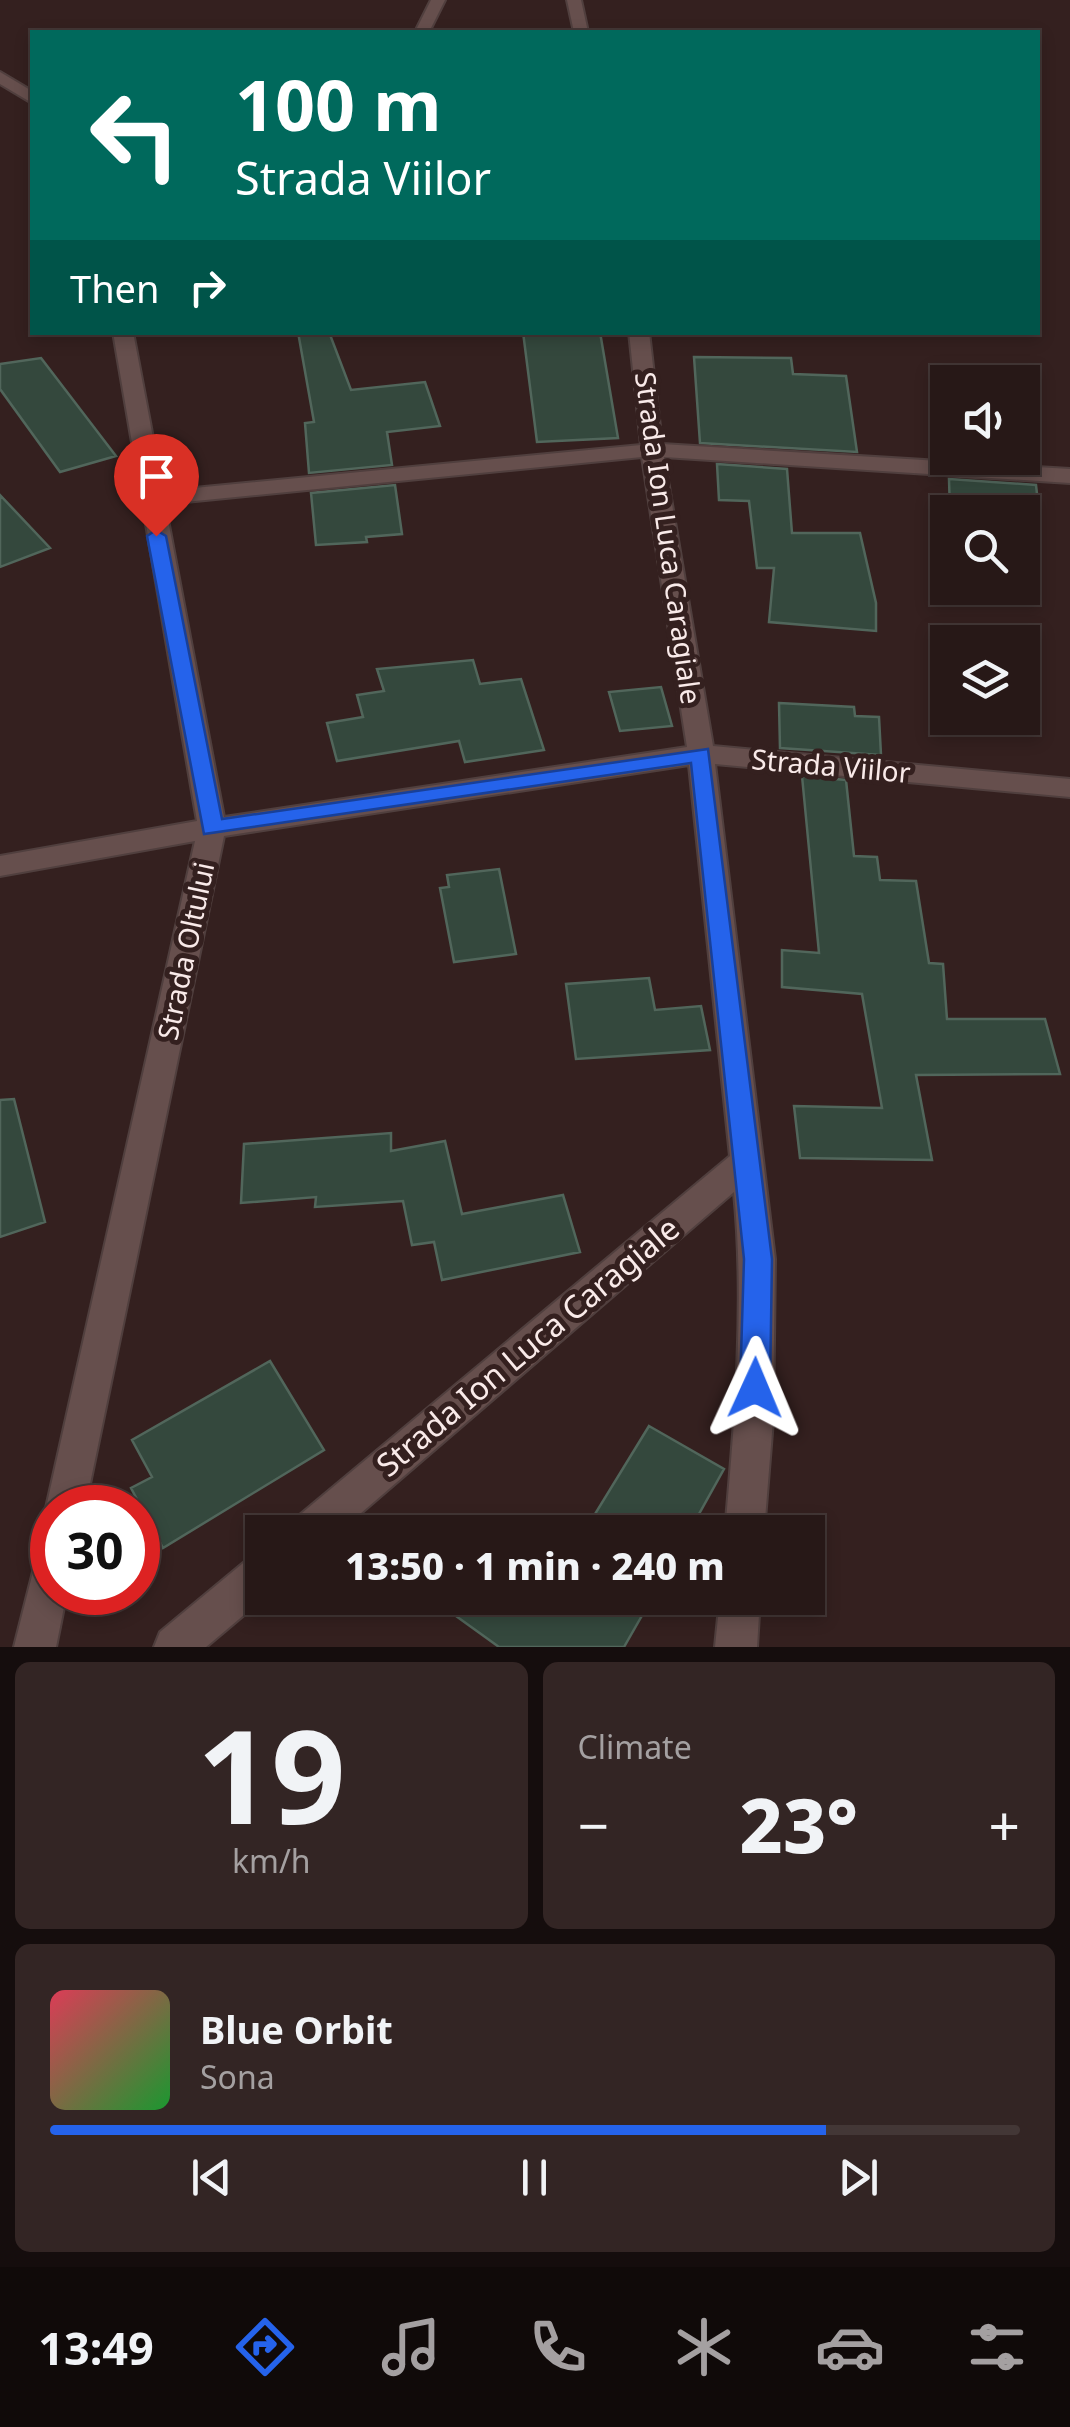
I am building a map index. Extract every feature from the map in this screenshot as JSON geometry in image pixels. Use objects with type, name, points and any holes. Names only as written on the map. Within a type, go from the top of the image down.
[{"type":"street","points":[[423,30],[438,0]]},
{"type":"street","points":[[574,0],[582,30]]},
{"type":"street","points":[[0,77],[30,97]]},
{"type":"street","name":"Strada Oltului","points":[[70,1485],[212,828],[123,335]]},
{"type":"street","name":"Strada Ion Luca Caragiale","points":[[639,335],[652,450],[701,754],[758,1259],[754,1420],[746,1515]]},
{"type":"street","points":[[150,499],[652,450],[1070,476]]},
{"type":"street","name":"Strada Viilor","points":[[0,866],[212,828],[701,754],[1070,788]]},
{"type":"street","name":"Strada Ion Luca Caragiale","points":[[330,1515],[747,1161]]},
{"type":"street","points":[[175,1647],[245,1587]]},
{"type":"street","points":[[35,1647],[42,1615]]},
{"type":"street","points":[[736,1647],[739,1615]]},
{"type":"building","points":[[299,335],[330,335],[351,390],[425,382],[440,426],[387,432],[392,465],[309,473],[305,423],[314,422]]},
{"type":"building","points":[[523,335],[601,335],[618,438],[537,442]]},
{"type":"building","points":[[694,357],[791,358],[793,374],[846,376],[857,452],[700,443]]},
{"type":"building","points":[[41,358],[116,456],[60,472],[0,389],[0,364]]},
{"type":"building","points":[[717,464],[787,469],[792,533],[860,533],[876,603],[876,631],[769,622],[774,568],[757,568],[749,501],[719,500]]},
{"type":"building","points":[[949,479],[1036,485],[1037,495],[949,495]]},
{"type":"building","points":[[395,485],[402,534],[366,537],[367,542],[316,545],[311,493]]},
{"type":"building","points":[[0,495],[50,548],[0,567]]},
{"type":"building","points":[[473,660],[480,684],[521,679],[544,750],[465,762],[459,741],[337,761],[327,723],[363,717],[357,695],[384,691],[377,669]]},
{"type":"building","points":[[661,687],[672,726],[620,731],[609,692]]},
{"type":"building","points":[[779,703],[854,707],[855,716],[879,717],[881,755],[780,748]]},
{"type":"building","points":[[802,776],[846,780],[854,856],[877,857],[880,880],[916,881],[929,963],[943,964],[947,1019],[1045,1019],[1060,1074],[916,1075],[932,1160],[800,1158],[794,1106],[882,1108],[862,994],[782,987],[782,950],[819,953]]},
{"type":"building","points":[[499,869],[516,954],[454,962],[440,888],[449,887],[447,875]]},
{"type":"building","points":[[649,978],[655,1010],[701,1006],[710,1050],[576,1059],[566,984]]},
{"type":"building","points":[[14,1099],[45,1222],[0,1237],[0,1100]]},
{"type":"building","points":[[391,1133],[391,1151],[445,1141],[462,1214],[563,1195],[580,1252],[442,1280],[434,1242],[412,1245],[403,1201],[315,1207],[316,1197],[241,1203],[244,1144]]},
{"type":"building","points":[[270,1361],[324,1450],[163,1548],[160,1485],[137,1485],[152,1477],[132,1440]]},
{"type":"building","points":[[649,1426],[724,1469],[698,1515],[594,1515]]},
{"type":"building","points":[[455,1615],[642,1615],[624,1647],[499,1647]]},
{"type":"route","points":[[156,536],[212,828],[701,754],[758,1259],[755,1388]]}]
